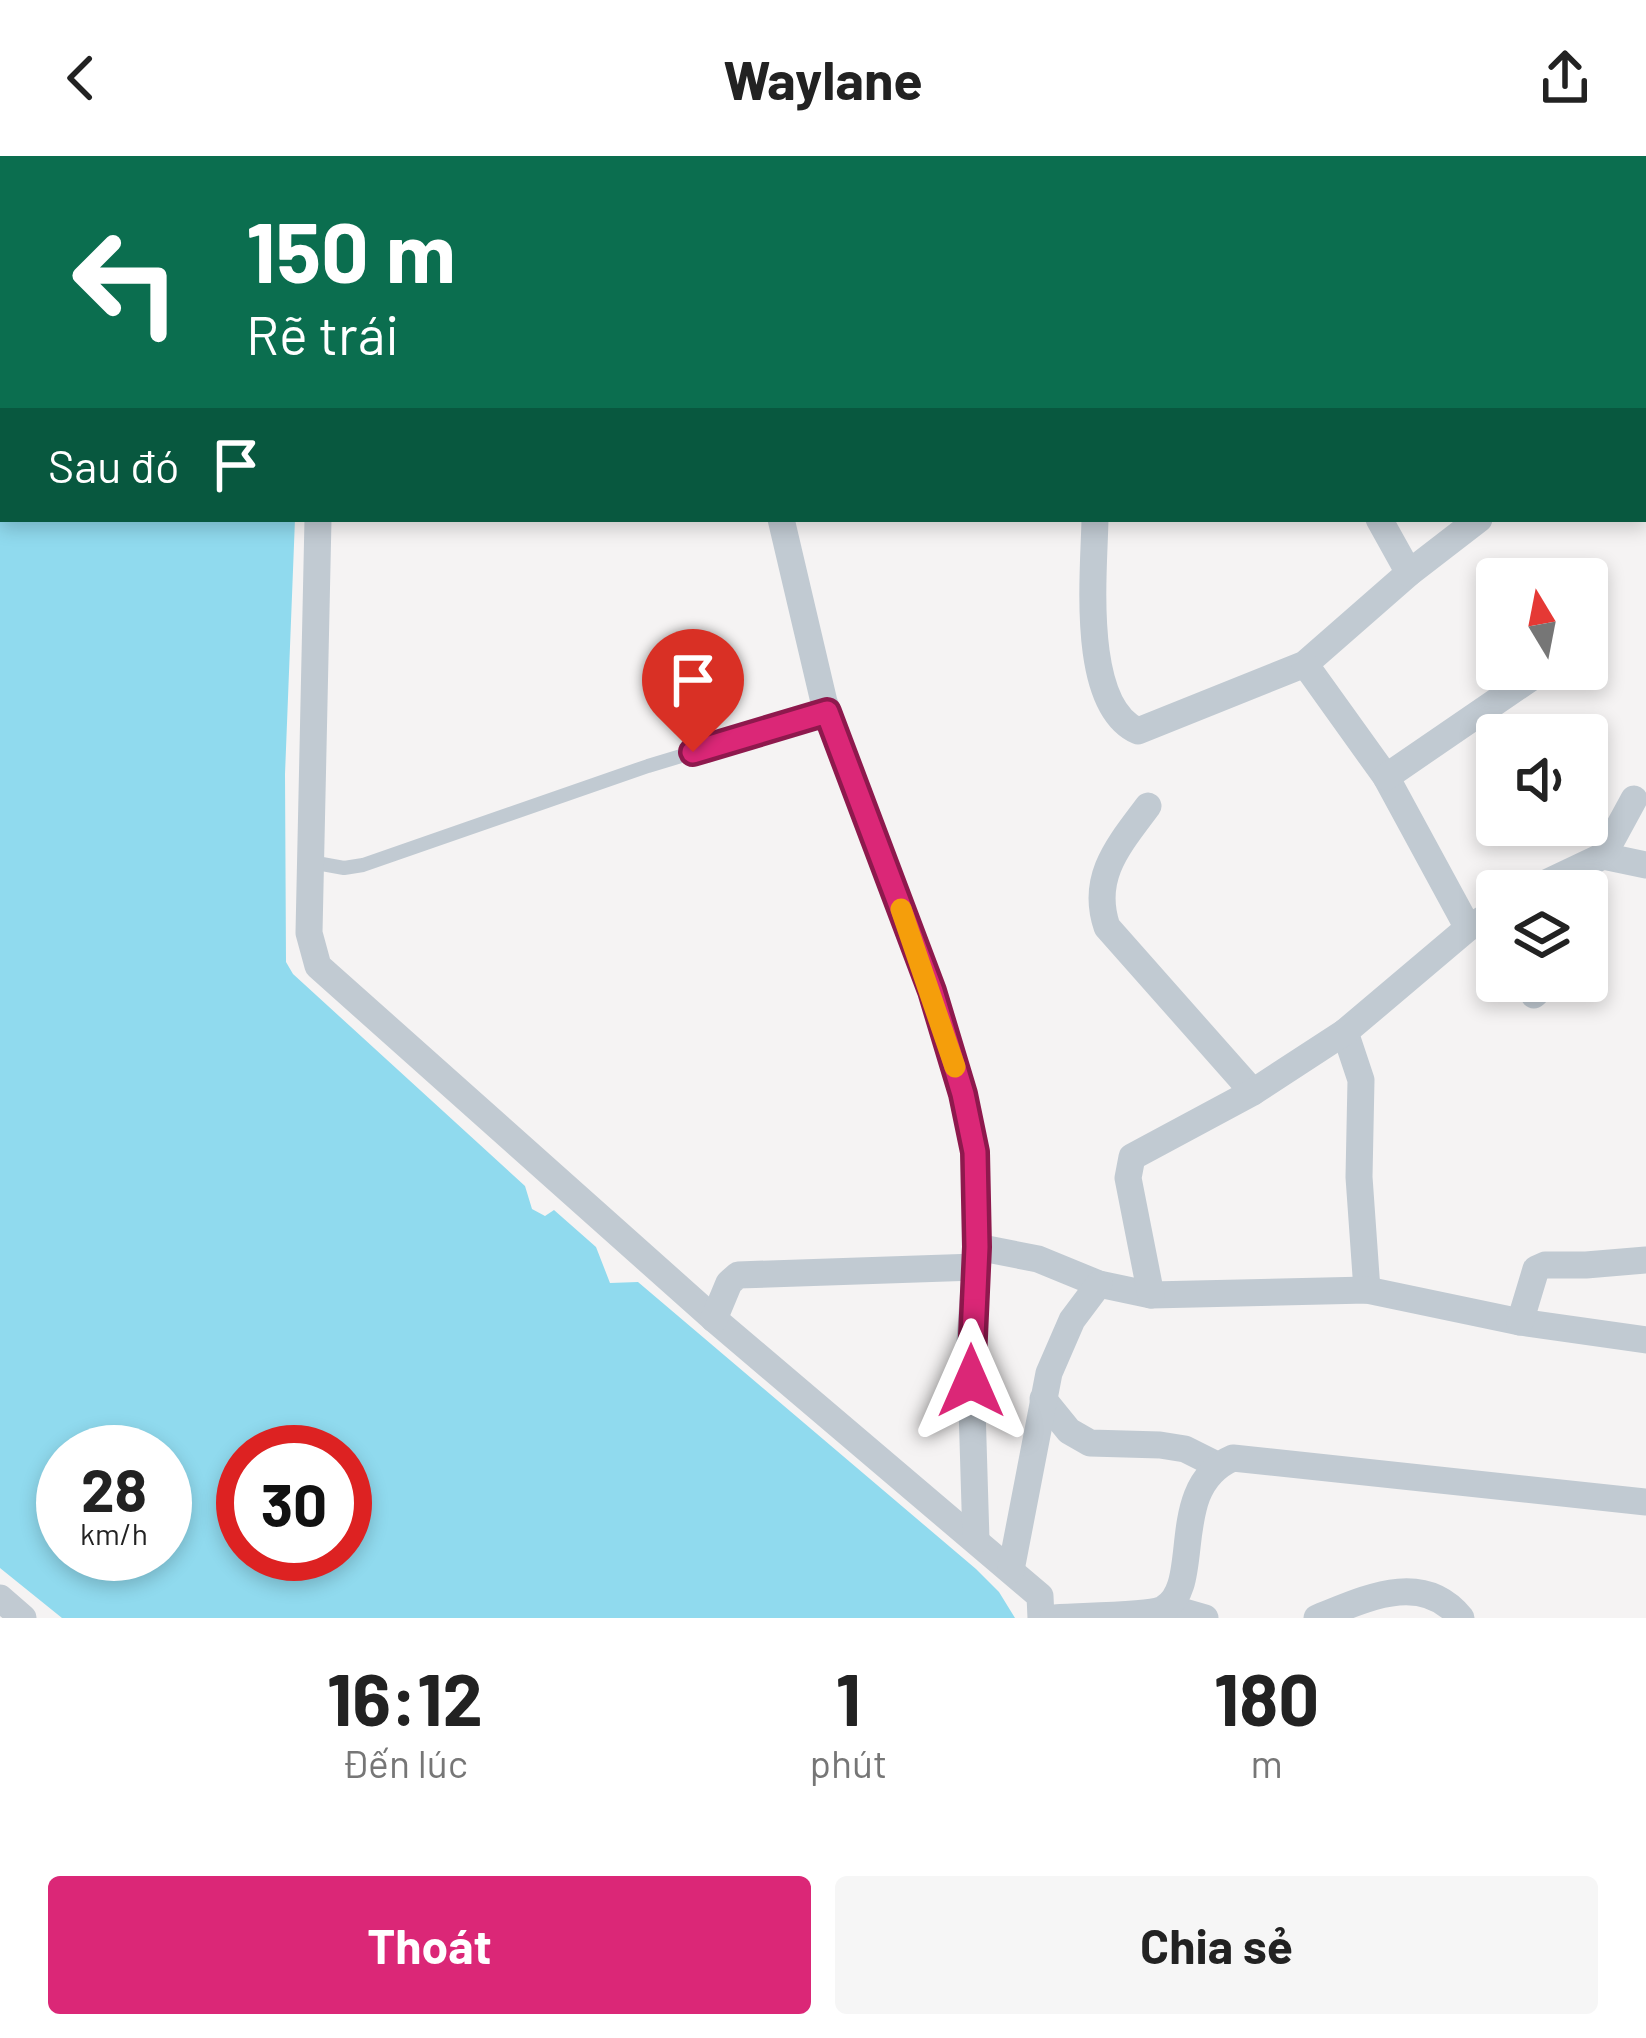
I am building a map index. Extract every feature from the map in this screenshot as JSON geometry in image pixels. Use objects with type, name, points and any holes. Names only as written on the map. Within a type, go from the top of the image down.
[{"type":"street","points":[[317,522],[309,933],[318,965],[714,1319],[1040,1596],[1041,1618]]},
{"type":"street","points":[[782,522],[827,712],[932,991],[975,1152],[977,1257],[970,1341],[976,1540]]},
{"type":"street","points":[[1095,522],[1093,623],[1110,701],[1118,719],[1138,731],[1305,664],[1475,522]]},
{"type":"street","points":[[1381,522],[1409,573]]},
{"type":"street","points":[[1305,664],[1386,777],[1468,928]]},
{"type":"street","points":[[1386,777],[1513,690]]},
{"type":"street","points":[[1575,870],[1603,856],[1634,799]]},
{"type":"street","points":[[1148,806],[1114,852],[1102,879],[1100,908],[1107,927],[1252,1093]]},
{"type":"street","points":[[1603,856],[1646,865]]},
{"type":"street","points":[[1151,1295],[1127,1166],[1132,1157],[1252,1093],[1345,1032],[1476,923]]},
{"type":"street","points":[[1345,1032],[1361,1079],[1359,1177],[1367,1290]]},
{"type":"street","points":[[714,1319],[729,1282],[738,1275],[977,1257],[1037,1259],[1099,1284],[1151,1295],[1367,1290],[1520,1322],[1646,1340]]},
{"type":"street","points":[[1520,1322],[1530,1280],[1544,1264],[1646,1259]]},
{"type":"street","points":[[1011,1570],[1042,1399],[1059,1345],[1099,1284]]},
{"type":"street","points":[[1042,1399],[1079,1439],[1107,1446],[1173,1447],[1217,1465]]},
{"type":"street","points":[[1053,1618],[1150,1613],[1167,1607],[1181,1587],[1200,1489],[1217,1465],[1233,1458],[1646,1502]]},
{"type":"street","points":[[1317,1618],[1380,1596],[1424,1592],[1438,1595],[1461,1618]]},
{"type":"street","points":[[0,1598],[23,1618]]},
{"type":"street","points":[[1167,1607],[1205,1618]]},
{"type":"lane","points":[[311,862],[344,868],[363,865],[648,766],[827,712]]},
{"type":"water","points":[[0,522],[295,522],[285,774],[286,962],[293,974],[525,1186],[532,1209],[545,1216],[554,1210],[596,1247],[610,1283],[638,1282],[976,1569],[999,1592],[1015,1618],[62,1618],[0,1568]]},
{"type":"slow traffic","points":[[901,909],[955,1067]]},
{"type":"route","points":[[693,752],[827,712],[932,991],[963,1094],[975,1152],[977,1247],[971,1381]]}]
